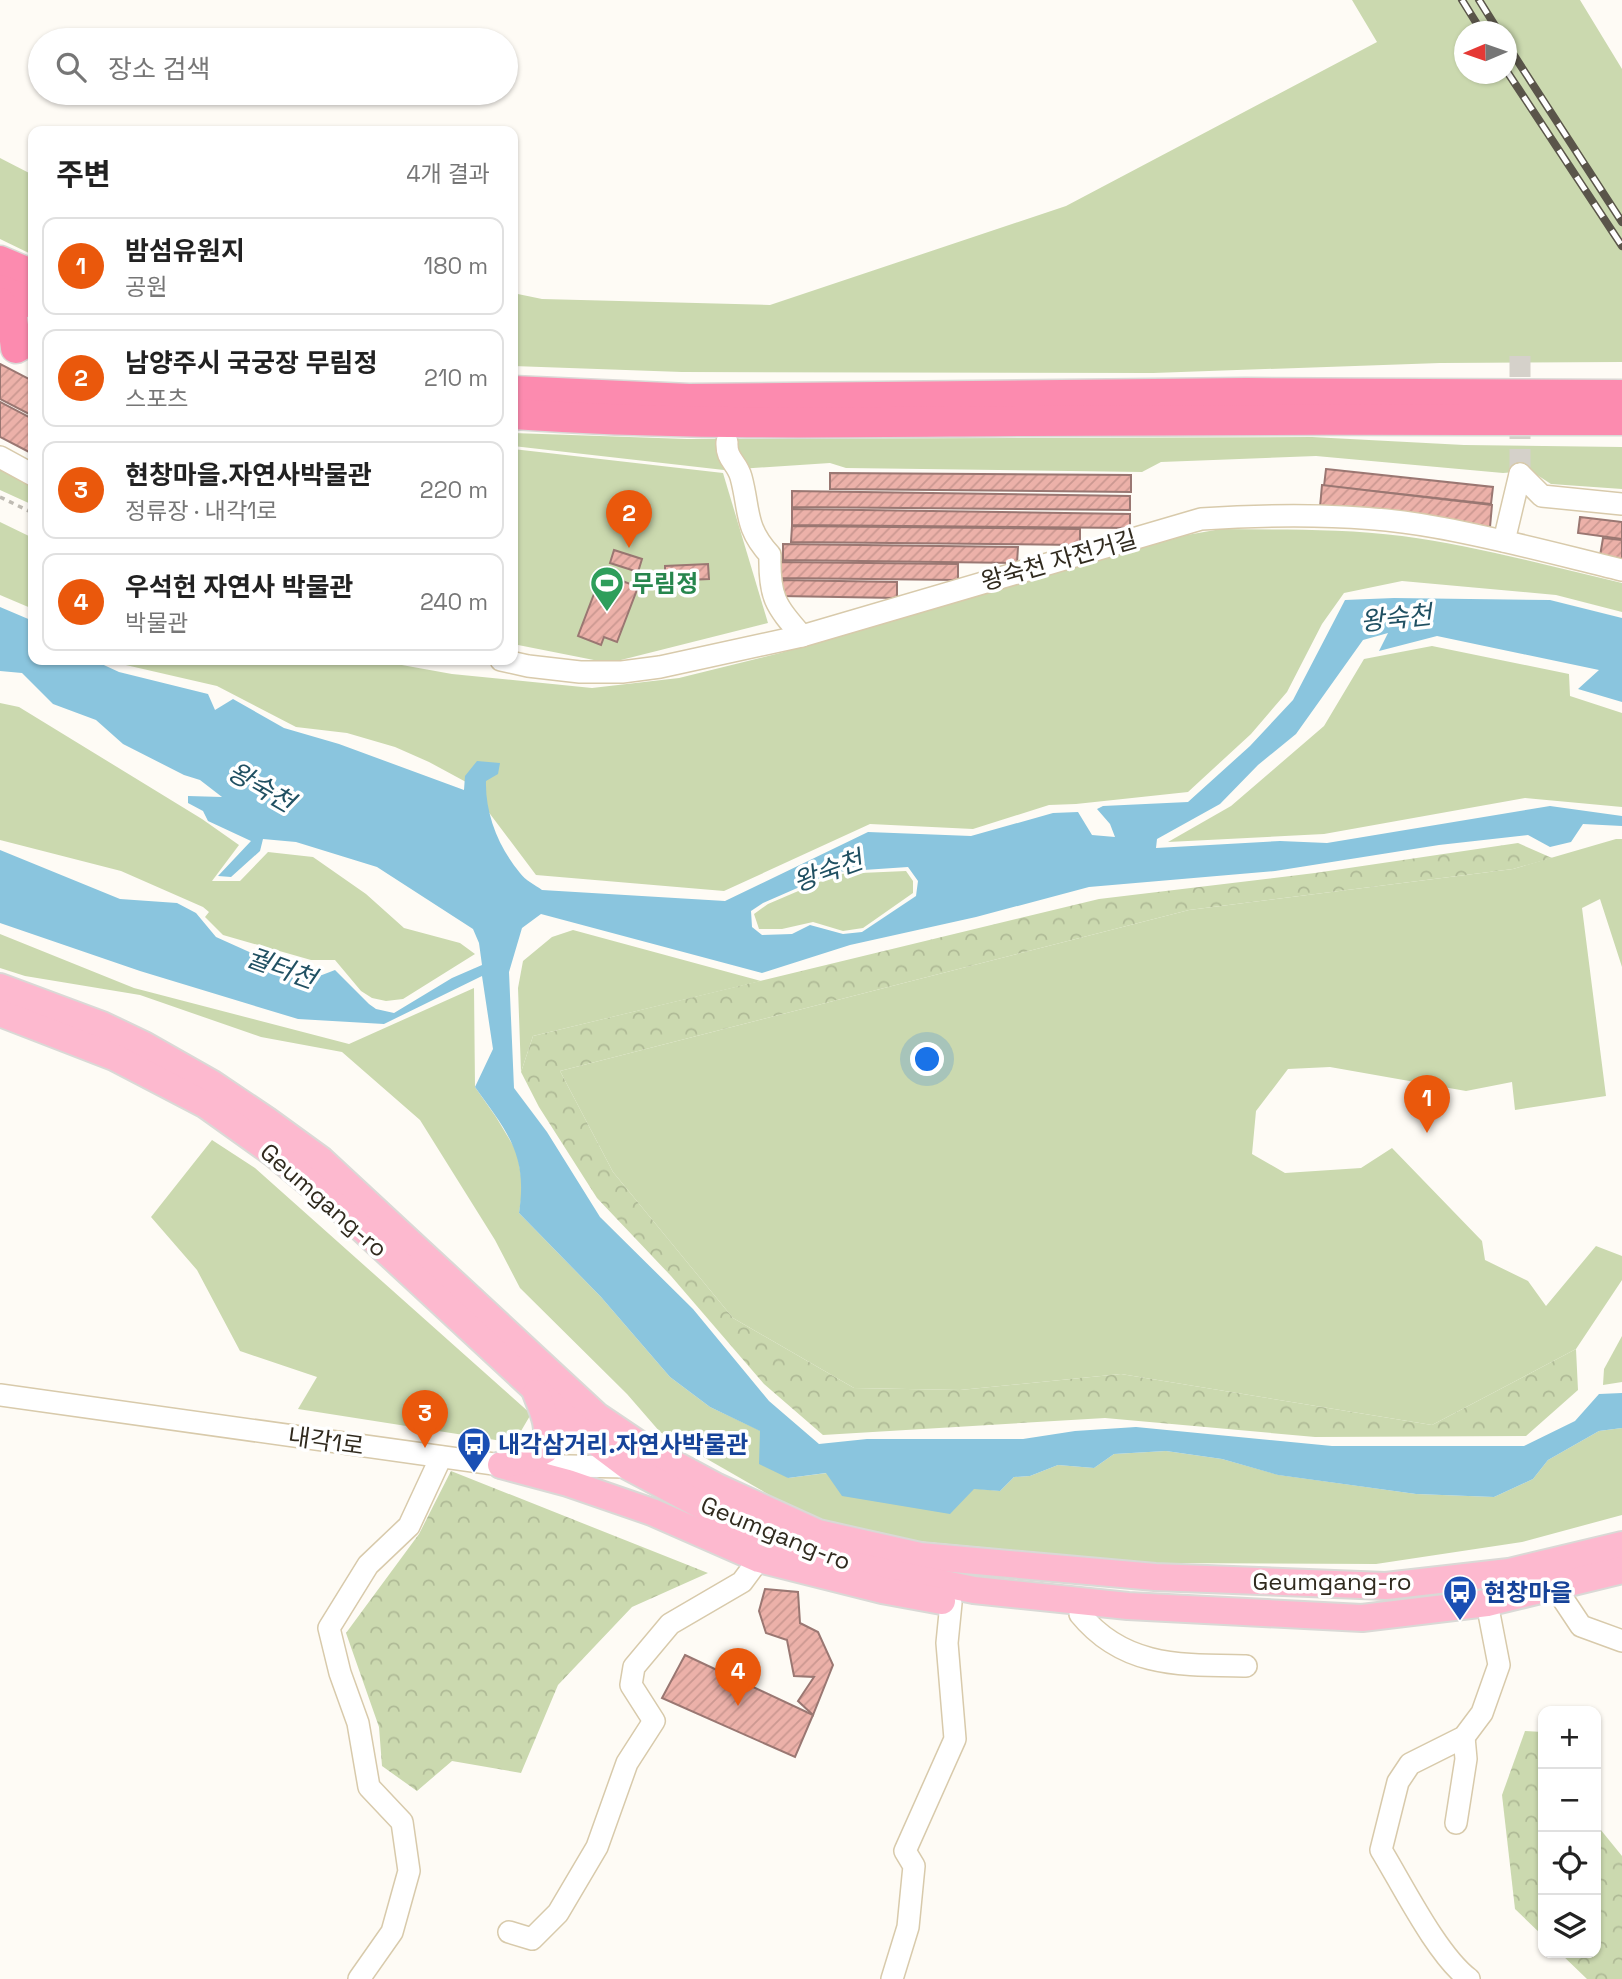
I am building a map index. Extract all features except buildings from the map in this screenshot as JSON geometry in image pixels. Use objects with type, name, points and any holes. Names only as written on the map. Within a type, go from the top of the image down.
[{"type":"highway","points":[[0,261],[28,273]]},
{"type":"highway","points":[[0,290],[28,301]]},
{"type":"highway","points":[[0,303],[12,318],[16,348],[28,341]]},
{"type":"highway","points":[[1411,407],[1622,380]]},
{"type":"highway","points":[[518,391],[689,399],[1246,393],[1411,407],[1622,420]]},
{"type":"highway","points":[[518,414],[607,421],[800,422],[1411,407],[1622,395]]},
{"type":"highway","points":[[1411,407],[1622,433]]},
{"type":"main road","name":"Geumgang-ro","points":[[0,987],[102,1025],[211,1083],[321,1160],[597,1416],[638,1458],[727,1519],[847,1564],[974,1590],[1128,1606],[1363,1618],[1487,1603],[1622,1570]]},
{"type":"main road","name":"Geumgang-ro","points":[[0,1013],[114,1056],[206,1105],[251,1137],[344,1212],[576,1427],[638,1458],[717,1487],[818,1533],[920,1556],[1155,1577],[1386,1586],[1509,1572],[1622,1545]]},
{"type":"main road","points":[[501,1465],[529,1459],[545,1450],[548,1437],[547,1420],[535,1390]]},
{"type":"main road","points":[[501,1465],[568,1483],[652,1512],[759,1559],[882,1590],[981,1608],[1080,1614],[1128,1606]]},
{"type":"street","points":[[727,442],[726,453],[741,474],[747,513],[756,540],[770,555],[769,583],[778,608],[802,636]]},
{"type":"street","points":[[0,457],[28,472]]},
{"type":"street","points":[[1504,541],[1520,474],[1542,496],[1622,504]]},
{"type":"street","name":"왕숙천 자전거길","points":[[518,664],[580,672],[622,672],[660,667],[802,636],[1201,519],[1253,516],[1385,520],[1504,541],[1622,570]]},
{"type":"street","name":"내각1로","points":[[0,1395],[501,1465],[638,1458]]},
{"type":"street","points":[[359,1979],[392,1932],[409,1871],[402,1822],[369,1787],[358,1723],[340,1673],[328,1628],[368,1565],[409,1525],[441,1457]]},
{"type":"street","points":[[509,1932],[532,1938],[558,1913],[597,1847],[627,1763],[654,1721],[631,1685],[634,1667],[670,1623],[742,1582],[759,1559]]},
{"type":"street","points":[[1555,1587],[1581,1626],[1622,1642]]},
{"type":"street","points":[[892,1979],[908,1927],[914,1866],[905,1851],[955,1739],[947,1643],[951,1603]]},
{"type":"street","points":[[1469,1979],[1437,1943],[1381,1850],[1398,1782],[1410,1764],[1464,1737],[1482,1713],[1499,1665],[1487,1603]]},
{"type":"street","points":[[1080,1614],[1095,1632],[1121,1649],[1159,1662],[1246,1666]]},
{"type":"street","points":[[1456,1823],[1466,1759],[1464,1737]]},
{"type":"path","points":[[0,497],[28,511]]},
{"type":"green space","points":[[1352,0],[1580,0],[1622,69],[1622,362],[1440,363],[1153,373],[682,372],[518,366],[518,294],[542,299],[770,305],[1066,206],[1377,42]]},
{"type":"green space","points":[[0,158],[28,172],[28,253],[0,239]]},
{"type":"green space","points":[[518,433],[687,439],[1312,437],[1464,445],[1622,447],[1622,489],[1551,484],[1531,471],[1503,473],[1316,456],[1161,462],[1142,472],[846,468],[830,463],[724,470],[518,447]]},
{"type":"green space","points":[[518,450],[723,473],[768,623],[609,663],[518,645]]},
{"type":"green space","points":[[0,468],[28,483],[28,503],[0,490]]},
{"type":"green space","points":[[0,522],[28,536],[28,607],[0,595]]},
{"type":"green space","points":[[1221,529],[1312,530],[1380,533],[1430,540],[1622,583],[1622,612],[1556,595],[1402,581],[1344,593],[1322,624],[1287,692],[1251,734],[1188,792],[1049,805],[973,829],[870,824],[724,891],[536,875],[466,782],[429,762],[395,747],[347,733],[296,727],[217,686],[126,665],[402,665],[452,674],[592,688],[679,678],[780,653],[1187,535]]},
{"type":"green space","points":[[1432,646],[1569,674],[1570,696],[1622,713],[1622,807],[1525,798],[1324,834],[1168,842],[1231,806],[1324,726],[1364,659]]},
{"type":"green space","points":[[0,703],[19,707],[202,819],[239,845],[212,881],[240,881],[268,852],[313,857],[366,894],[404,928],[460,943],[475,954],[403,999],[386,1001],[372,998],[361,991],[335,960],[311,960],[223,935],[205,917],[209,912],[203,907],[121,871],[0,840]]},
{"type":"green space","points":[[1622,839],[1622,967],[1600,899],[1582,908],[1606,1096],[1515,1110],[1512,1082],[1466,1091],[1330,1067],[1288,1069],[1256,1111],[1252,1154],[1285,1173],[1361,1168],[1392,1148],[1482,1241],[1485,1260],[1528,1281],[1546,1306],[1596,1246],[1622,1256],[1622,1280],[1576,1349],[1432,1425],[1121,1374],[960,1390],[854,1388],[733,1318],[613,1172],[560,1071],[1189,910],[1513,869]]},
{"type":"green space","points":[[1518,843],[1552,858],[1513,869],[1189,910],[560,1071],[613,1172],[733,1318],[854,1388],[960,1390],[1121,1374],[1432,1425],[1576,1349],[1578,1390],[1526,1436],[1315,1437],[1105,1418],[823,1435],[764,1384],[671,1276],[597,1198],[539,1107],[521,1072],[533,1036],[1099,899],[1315,873]]},
{"type":"green space","points":[[906,871],[913,881],[913,893],[863,928],[843,931],[813,922],[782,929],[759,929],[754,914],[768,904],[838,874]]},
{"type":"green space","points":[[573,930],[761,981],[533,1036],[521,1072],[518,988],[523,961],[552,937]]},
{"type":"green space","points":[[0,934],[134,988],[349,1044],[474,988],[475,1087],[517,1152],[523,1187],[519,1213],[601,1297],[670,1377],[710,1407],[761,1431],[788,1478],[827,1473],[1000,1491],[1014,1477],[1030,1476],[1058,1465],[1094,1468],[1114,1454],[1166,1451],[1222,1459],[1279,1475],[1416,1494],[1494,1497],[1533,1479],[1548,1460],[1599,1431],[1622,1428],[1622,1515],[1522,1542],[1376,1564],[1153,1563],[916,1541],[820,1524],[660,1432],[627,1394],[520,1288],[495,1240],[420,1120],[342,1052],[261,1037],[140,995],[25,976],[0,968]]},
{"type":"green space","points":[[212,1140],[255,1168],[531,1414],[514,1443],[298,1409],[317,1377],[240,1351],[197,1270],[151,1217]]},
{"type":"green space","points":[[1622,1336],[1622,1382],[1603,1385],[1604,1369]]},
{"type":"green space","points":[[451,1471],[708,1573],[632,1607],[558,1685],[521,1773],[452,1761],[417,1791],[382,1766],[379,1727],[346,1633],[419,1534]]},
{"type":"green space","points":[[1525,1731],[1538,1732],[1538,1931],[1515,1909],[1502,1795]]},
{"type":"green space","points":[[1601,1830],[1622,1856],[1622,1979],[1587,1979],[1565,1958],[1601,1958]]},
{"type":"water","points":[[1345,600],[1550,600],[1622,618],[1622,702],[1578,689],[1599,670],[1437,636],[1379,651],[1388,633],[1363,640],[1296,734],[1258,765],[1220,804],[1157,839],[1156,848],[1280,841],[1327,843],[1550,806],[1622,816],[1622,826],[1583,824],[1571,842],[1550,847],[1528,835],[1439,845],[1275,871],[1089,887],[976,917],[850,945],[762,973],[541,914],[522,928],[509,972],[514,1088],[547,1132],[600,1217],[693,1309],[769,1401],[819,1444],[867,1439],[1023,1439],[1075,1431],[1136,1427],[1332,1446],[1524,1446],[1575,1421],[1599,1394],[1622,1393],[1622,1428],[1599,1431],[1548,1460],[1533,1479],[1494,1497],[1416,1494],[1278,1475],[1222,1459],[1166,1451],[1114,1454],[1094,1468],[1058,1465],[1030,1476],[1014,1477],[1000,1491],[974,1489],[950,1514],[842,1496],[826,1473],[788,1478],[759,1464],[760,1431],[710,1407],[670,1377],[601,1297],[519,1213],[521,1192],[517,1159],[497,1117],[475,1087],[493,1049],[482,976],[384,1024],[298,1019],[140,971],[0,923],[0,850],[120,899],[177,903],[196,913],[216,937],[301,975],[322,975],[335,970],[376,1009],[394,1013],[452,978],[482,965],[479,943],[473,929],[377,867],[296,842],[263,839],[260,851],[231,877],[218,876],[251,841],[208,821],[203,811],[188,803],[188,796],[222,797],[200,780],[184,775],[123,744],[96,720],[53,704],[22,673],[0,671],[0,607],[28,619],[28,665],[104,665],[119,672],[208,694],[215,710],[233,699],[284,728],[339,744],[464,790],[465,776],[477,761],[500,763],[498,774],[486,781],[491,818],[512,863],[525,878],[542,890],[725,901],[868,832],[971,836],[1053,813],[1078,812],[1092,835],[1115,837],[1110,824],[1097,809],[1103,806],[1188,802],[1250,746],[1293,700]],"holes":[[[908,867],[918,881],[916,896],[862,932],[843,934],[810,925],[792,934],[762,935],[752,927],[751,911],[763,903],[834,872]]]},
{"type":"tunnel","points":[[1520,356],[1520,474]]},
{"type":"railway","points":[[1462,0],[1475,21]]},
{"type":"railway","points":[[1479,0],[1492,21]]},
{"type":"railway","points":[[1517,60],[1622,222]]},
{"type":"railway","points":[[1515,84],[1622,246]]},
{"type":"place","name":"남양주시 국궁장 무림정","points":[[629,548]]},
{"type":"place","name":"무림정","points":[[607,613]]},
{"type":"place","name":"밤섬유원지","points":[[1427,1133]]},
{"type":"place","name":"현창마을.자연사박물관","points":[[425,1448]]},
{"type":"place","name":"내각삼거리.자연사박물관","points":[[474,1474]]},
{"type":"place","name":"현창마을","points":[[1460,1622]]},
{"type":"place","name":"우석헌 자연사 박물관","points":[[738,1706]]},
{"type":"water label","name":"왕숙천","points":[[1396,618]]},
{"type":"water label","name":"왕숙천","points":[[261,787]]},
{"type":"water label","name":"왕숙천","points":[[828,871]]},
{"type":"water label","name":"궐터천","points":[[281,968]]}]
